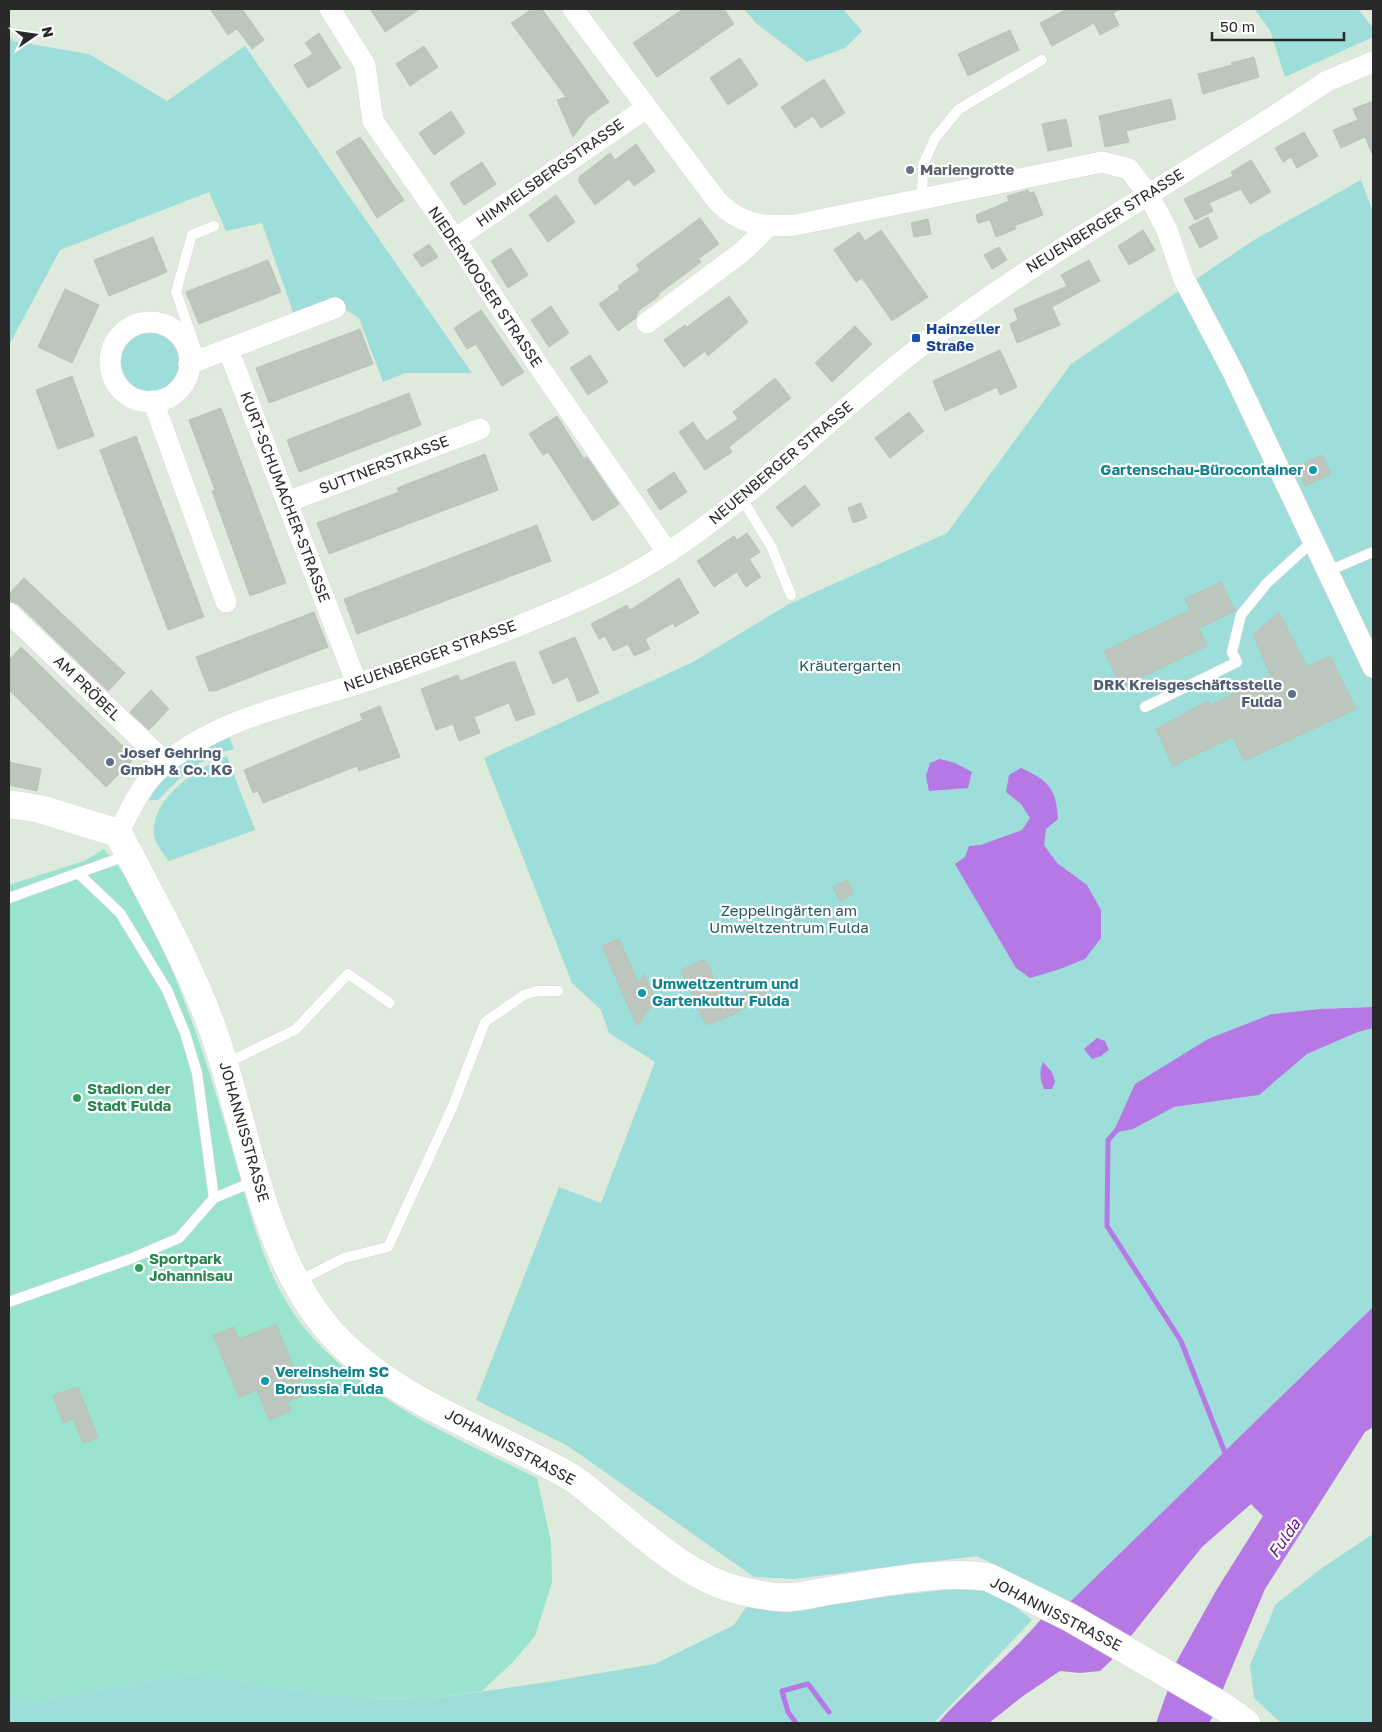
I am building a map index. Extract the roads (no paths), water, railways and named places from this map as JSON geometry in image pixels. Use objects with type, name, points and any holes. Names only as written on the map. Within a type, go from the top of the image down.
[{"type":"street","name":"NIEDERMOOSER STRASSE","points":[[330,9],[365,65],[373,121],[668,553]]},
{"type":"street","points":[[573,9],[718,202],[731,215],[768,227],[795,225],[1102,162],[1129,169],[1148,194],[1167,230],[1183,277],[1233,372],[1373,667]]},
{"type":"street","name":"NEUENBERGER STRASSE","points":[[124,844],[143,788],[153,774],[166,763],[208,736],[246,719],[423,662],[593,595],[668,553],[742,499],[921,346],[1040,262],[1327,82],[1373,62]]},
{"type":"street","name":"HIMMELSBERGSTRASSE","points":[[455,239],[646,108]]},
{"type":"street","points":[[646,323],[742,252],[768,227]]},
{"type":"street","points":[[195,362],[177,332],[167,326],[154,322],[141,323],[129,328],[119,336],[112,348],[110,361],[112,374],[118,386],[128,395],[140,400],[153,401],[164,399],[178,389],[195,362],[335,308]]},
{"type":"street","name":"KURT-SCHUMACHER-STRASSE","points":[[228,349],[357,684]]},
{"type":"street","points":[[153,401],[226,602]]},
{"type":"street","name":"SUTTNERSTRASSE","points":[[288,502],[480,429]]},
{"type":"street","name":"AM PRÖBEL","points":[[9,613],[166,763]]},
{"type":"street","points":[[9,804],[40,809],[124,844]]},
{"type":"street","name":"JOHANNISSTRASSE","points":[[124,844],[182,953],[224,1064],[273,1233],[296,1283],[315,1314],[341,1342],[382,1378],[487,1435],[571,1477],[664,1551],[710,1579],[736,1590],[778,1597],[955,1576],[988,1577],[1006,1584],[1069,1617],[1242,1719]]},
{"type":"lane","points":[[922,198],[923,165],[935,138],[959,109],[1042,60]]},
{"type":"lane","points":[[195,362],[176,292],[192,235],[214,226]]},
{"type":"lane","points":[[742,499],[771,546],[791,595]]},
{"type":"lane","points":[[1145,707],[1237,662],[1232,652],[1241,616],[1267,583],[1313,541]]},
{"type":"lane","points":[[1328,571],[1373,552]]},
{"type":"lane","points":[[9,898],[78,873],[124,844]]},
{"type":"lane","points":[[78,873],[120,913],[167,990],[185,1033],[197,1073],[214,1198]]},
{"type":"lane","points":[[224,1064],[295,1030],[348,974],[390,1003]]},
{"type":"lane","points":[[296,1283],[344,1258],[388,1247],[452,1108],[485,1022],[524,996],[537,991],[558,991]]},
{"type":"lane","points":[[9,1302],[130,1259],[179,1238],[214,1198],[257,1180]]},
{"type":"water","points":[[940,759],[955,763],[972,772],[968,788],[929,791],[926,776],[930,763]]},
{"type":"water","points":[[1021,768],[1038,777],[1053,793],[1058,819],[1046,829],[1044,845],[1057,863],[1087,885],[1101,910],[1101,938],[1085,959],[1030,978],[1016,968],[955,864],[965,857],[969,846],[981,845],[1022,830],[1030,818],[1021,804],[1006,792],[1009,775]]},
{"type":"water","points":[[1373,1007],[1373,1028],[1358,1032],[1307,1054],[1259,1095],[1174,1107],[1133,1129],[1113,1133],[1135,1084],[1208,1039],[1272,1014],[1319,1009]]},
{"type":"water","points":[[1097,1038],[1105,1041],[1109,1050],[1101,1056],[1092,1059],[1084,1049]]},
{"type":"water","points":[[1043,1062],[1052,1072],[1055,1082],[1052,1089],[1044,1089],[1041,1079]]},
{"type":"water","name":"Fulda","points":[[1373,1307],[1373,1427],[1365,1432],[1265,1589],[1220,1696],[1173,1668],[1217,1589],[1263,1516],[1251,1504],[1202,1547],[1127,1641],[1070,1602]]},
{"type":"water","points":[[1043,1617],[1118,1654],[1100,1671],[1080,1673],[1060,1671],[1023,1696],[989,1723],[938,1723],[1031,1631]]},
{"type":"water","points":[[1169,1687],[1216,1711],[1209,1723],[1156,1723]]},
{"type":"waterway","points":[[1117,1130],[1108,1140],[1107,1226],[1181,1341],[1227,1458]]},
{"type":"waterway","points":[[796,1723],[788,1712],[782,1691],[808,1684],[829,1712]]},
{"type":"place","name":"Mariengrotte","points":[[910,170]]},
{"type":"place","name":"Hainzeller Straße","points":[[916,338]]},
{"type":"place","name":"Gartenschau-Bürocontainer","points":[[1313,470]]},
{"type":"place","name":"DRK Kreisgeschäftsstelle Fulda","points":[[1292,694]]},
{"type":"place","name":"Josef Gehring GmbH & Co. KG","points":[[110,762]]},
{"type":"place","name":"Umweltzentrum und Gartenkultur Fulda","points":[[642,993]]},
{"type":"place","name":"Stadion der Stadt Fulda","points":[[77,1098]]},
{"type":"place","name":"Sportpark Johannisau","points":[[139,1268]]},
{"type":"place","name":"Vereinsheim SC Borussia Fulda","points":[[265,1381]]},
{"type":"park label","name":"Kräutergarten","points":[[850,666]]},
{"type":"park label","name":"Zeppelingärten am Umweltzentrum Fulda","points":[[789,920]]}]
